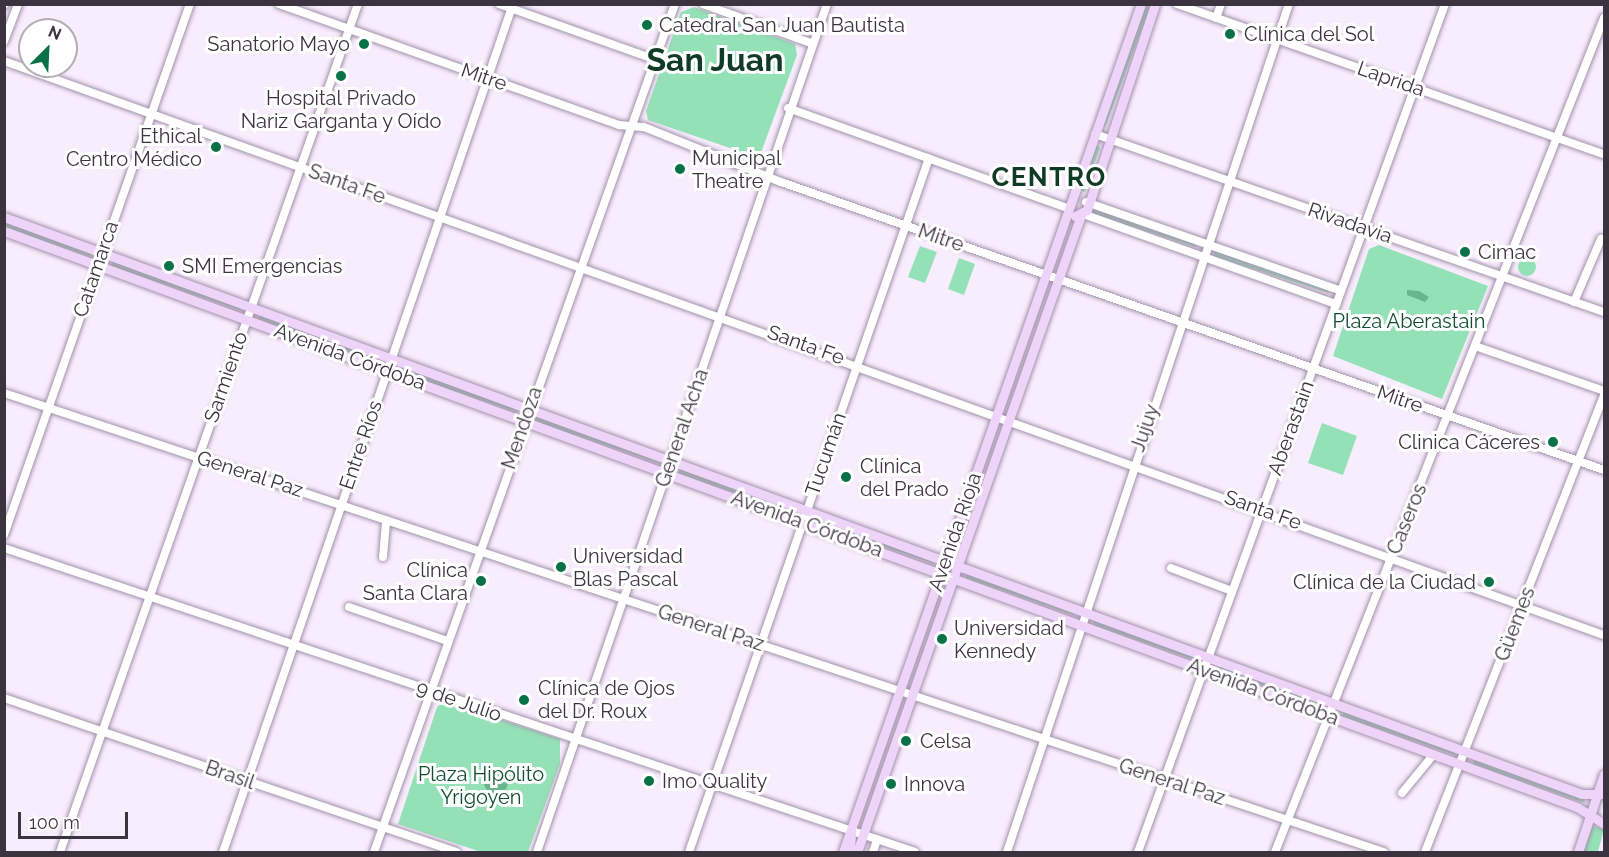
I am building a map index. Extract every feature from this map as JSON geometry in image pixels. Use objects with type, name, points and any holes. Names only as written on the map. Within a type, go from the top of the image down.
[{"type":"main road","points":[[1141,4],[1073,196],[1086,201],[1155,4]]},
{"type":"main road","name":"Avenida Rioja","points":[[843,852],[1073,196]]},
{"type":"main road","name":"Avenida Rioja","points":[[857,852],[1086,201]]},
{"type":"main road","points":[[1068,209],[1082,215]]},
{"type":"main road","name":"Avenida Córdoba","points":[[4,217],[1465,751],[1590,796],[1601,794]]},
{"type":"main road","name":"Avenida Córdoba","points":[[4,231],[1434,754],[1585,810],[1590,817],[1605,824]]},
{"type":"main road","points":[[1578,852],[1601,794],[1605,774]]},
{"type":"main road","points":[[850,852],[851,831]]},
{"type":"street","points":[[4,41],[18,4]]},
{"type":"street","name":"Catamarca","points":[[4,535],[190,4]]},
{"type":"street","name":"Mitre","points":[[279,4],[1605,470]]},
{"type":"street","name":"Sarmiento","points":[[60,852],[358,4]]},
{"type":"street","points":[[499,4],[513,7],[656,60]]},
{"type":"street","name":"Mendoza","points":[[374,852],[579,268],[675,4]]},
{"type":"street","points":[[703,4],[812,43]]},
{"type":"street","name":"General Acha","points":[[537,852],[788,108],[826,4]]},
{"type":"street","name":"Laprida","points":[[1177,4],[1605,154]]},
{"type":"street","points":[[1216,18],[1221,4]]},
{"type":"street","name":"Jujuy","points":[[1007,852],[1133,463],[1289,4]]},
{"type":"street","name":"Aberastain","points":[[1138,852],[1445,4]]},
{"type":"street","name":"Entre Ríos","points":[[223,852],[513,7]]},
{"type":"street","name":"Caseros","points":[[1275,852],[1605,18]]},
{"type":"street","name":"Santa Fe","points":[[4,61],[579,268],[720,315],[1010,418],[1605,635]]},
{"type":"street","points":[[788,108],[1068,209]]},
{"type":"street","name":"Rivadavia","points":[[1095,134],[1605,312]]},
{"type":"street","name":"Tucumán","points":[[689,852],[929,158]]},
{"type":"street","points":[[1086,201],[1341,291]]},
{"type":"street","points":[[1082,215],[1336,304]]},
{"type":"street","points":[[1574,302],[1600,239]]},
{"type":"street","points":[[1475,346],[1605,393]]},
{"type":"street","name":"General Paz","points":[[4,393],[1384,852]]},
{"type":"street","name":"Güemes","points":[[1425,852],[1605,393]]},
{"type":"street","points":[[383,556],[386,520]]},
{"type":"street","name":"9 de Julio","points":[[4,548],[915,852]]},
{"type":"street","points":[[1171,568],[1232,591]]},
{"type":"street","points":[[349,607],[448,641]]},
{"type":"street","name":"Brasil","points":[[4,698],[456,852]]},
{"type":"street","points":[[1402,793],[1434,754]]},
{"type":"street","points":[[873,852],[877,840]]},
{"type":"green space","points":[[1145,5],[1150,7],[1105,127],[1103,124]]},
{"type":"green space","points":[[694,7],[795,44],[797,55],[759,158],[648,120],[646,111],[681,12]]},
{"type":"green space","points":[[1095,145],[1100,147],[1085,192],[1079,190]]},
{"type":"green space","points":[[1092,208],[1195,244],[1196,247],[1090,213]]},
{"type":"green space","points":[[4,221],[92,253],[92,257],[5,227]]},
{"type":"green space","name":"Plaza Aberastain","points":[[1379,245],[1488,286],[1442,399],[1333,356],[1369,249]]},
{"type":"green space","points":[[920,246],[937,252],[925,283],[908,277]]},
{"type":"green space","points":[[1215,251],[1328,290],[1329,293],[1213,256]]},
{"type":"green space","points":[[959,258],[975,264],[964,295],[948,289]]},
{"type":"green space","points":[[1527,258],[1533,261],[1536,267],[1533,273],[1527,276],[1521,273],[1518,267],[1521,261]]},
{"type":"green space","points":[[113,261],[240,307],[240,310],[111,266]]},
{"type":"green space","points":[[260,315],[381,359],[381,362],[258,319]]},
{"type":"green space","points":[[402,367],[517,409],[517,412],[400,372]]},
{"type":"green space","points":[[536,416],[661,461],[662,464],[534,421]]},
{"type":"green space","points":[[1322,423],[1357,436],[1343,475],[1308,463]]},
{"type":"green space","points":[[681,469],[795,510],[795,513],[678,473]]},
{"type":"green space","points":[[817,518],[933,561],[933,563],[814,523]]},
{"type":"green space","points":[[966,573],[1074,613],[1074,615],[966,578]]},
{"type":"green space","points":[[1094,620],[1197,657],[1198,661],[1094,625]]},
{"type":"green space","points":[[1219,665],[1323,704],[1323,706],[1217,670]]},
{"type":"green space","name":"Plaza Hipólito Yrigoyen","points":[[444,701],[560,739],[560,764],[528,852],[481,852],[398,824],[437,707]]},
{"type":"green space","points":[[1344,711],[1454,751],[1455,755],[1342,716]]},
{"type":"green space","points":[[1475,759],[1584,799],[1585,803],[1473,764]]},
{"type":"green space","points":[[1592,826],[1604,829],[1598,852],[1583,852]]},
{"type":"shaded area","points":[[1407,290],[1419,291],[1429,297],[1425,302],[1407,295]]},
{"type":"shaded area","points":[[496,770],[504,774],[508,782],[504,790],[496,794],[488,790],[484,782],[488,774]]},
{"type":"place","name":"Catedral San Juan Bautista","points":[[647,25]]},
{"type":"place","name":"Clínica del Sol","points":[[1230,34]]},
{"type":"place","name":"Sanatorio Mayo","points":[[364,44]]},
{"type":"place","name":"Hospital Privado Nariz Garganta y Oído","points":[[341,76]]},
{"type":"place","name":"Ethical Centro Médico","points":[[216,147]]},
{"type":"place","name":"Municipal Theatre","points":[[680,169]]},
{"type":"place","name":"Cimac","points":[[1465,252]]},
{"type":"place","name":"SMI Emergencias","points":[[169,266]]},
{"type":"place","name":"Clinica Cáceres","points":[[1553,442]]},
{"type":"place","name":"Clínica del Prado","points":[[846,477]]},
{"type":"place","name":"Universidad Blas Pascal","points":[[561,567]]},
{"type":"place","name":"Clínica Santa Clara","points":[[481,581]]},
{"type":"place","name":"Clínica de la Ciudad","points":[[1489,582]]},
{"type":"place","name":"Universidad Kennedy","points":[[942,639]]},
{"type":"place","name":"Clínica de Ojos del Dr. Roux","points":[[524,700]]},
{"type":"place","name":"Celsa","points":[[906,741]]},
{"type":"place","name":"Imo Quality","points":[[649,781]]},
{"type":"place","name":"Innova","points":[[891,784]]},
{"type":"district","name":"San Juan","points":[[715,60]]},
{"type":"district","name":"CENTRO","points":[[1049,178]]}]
